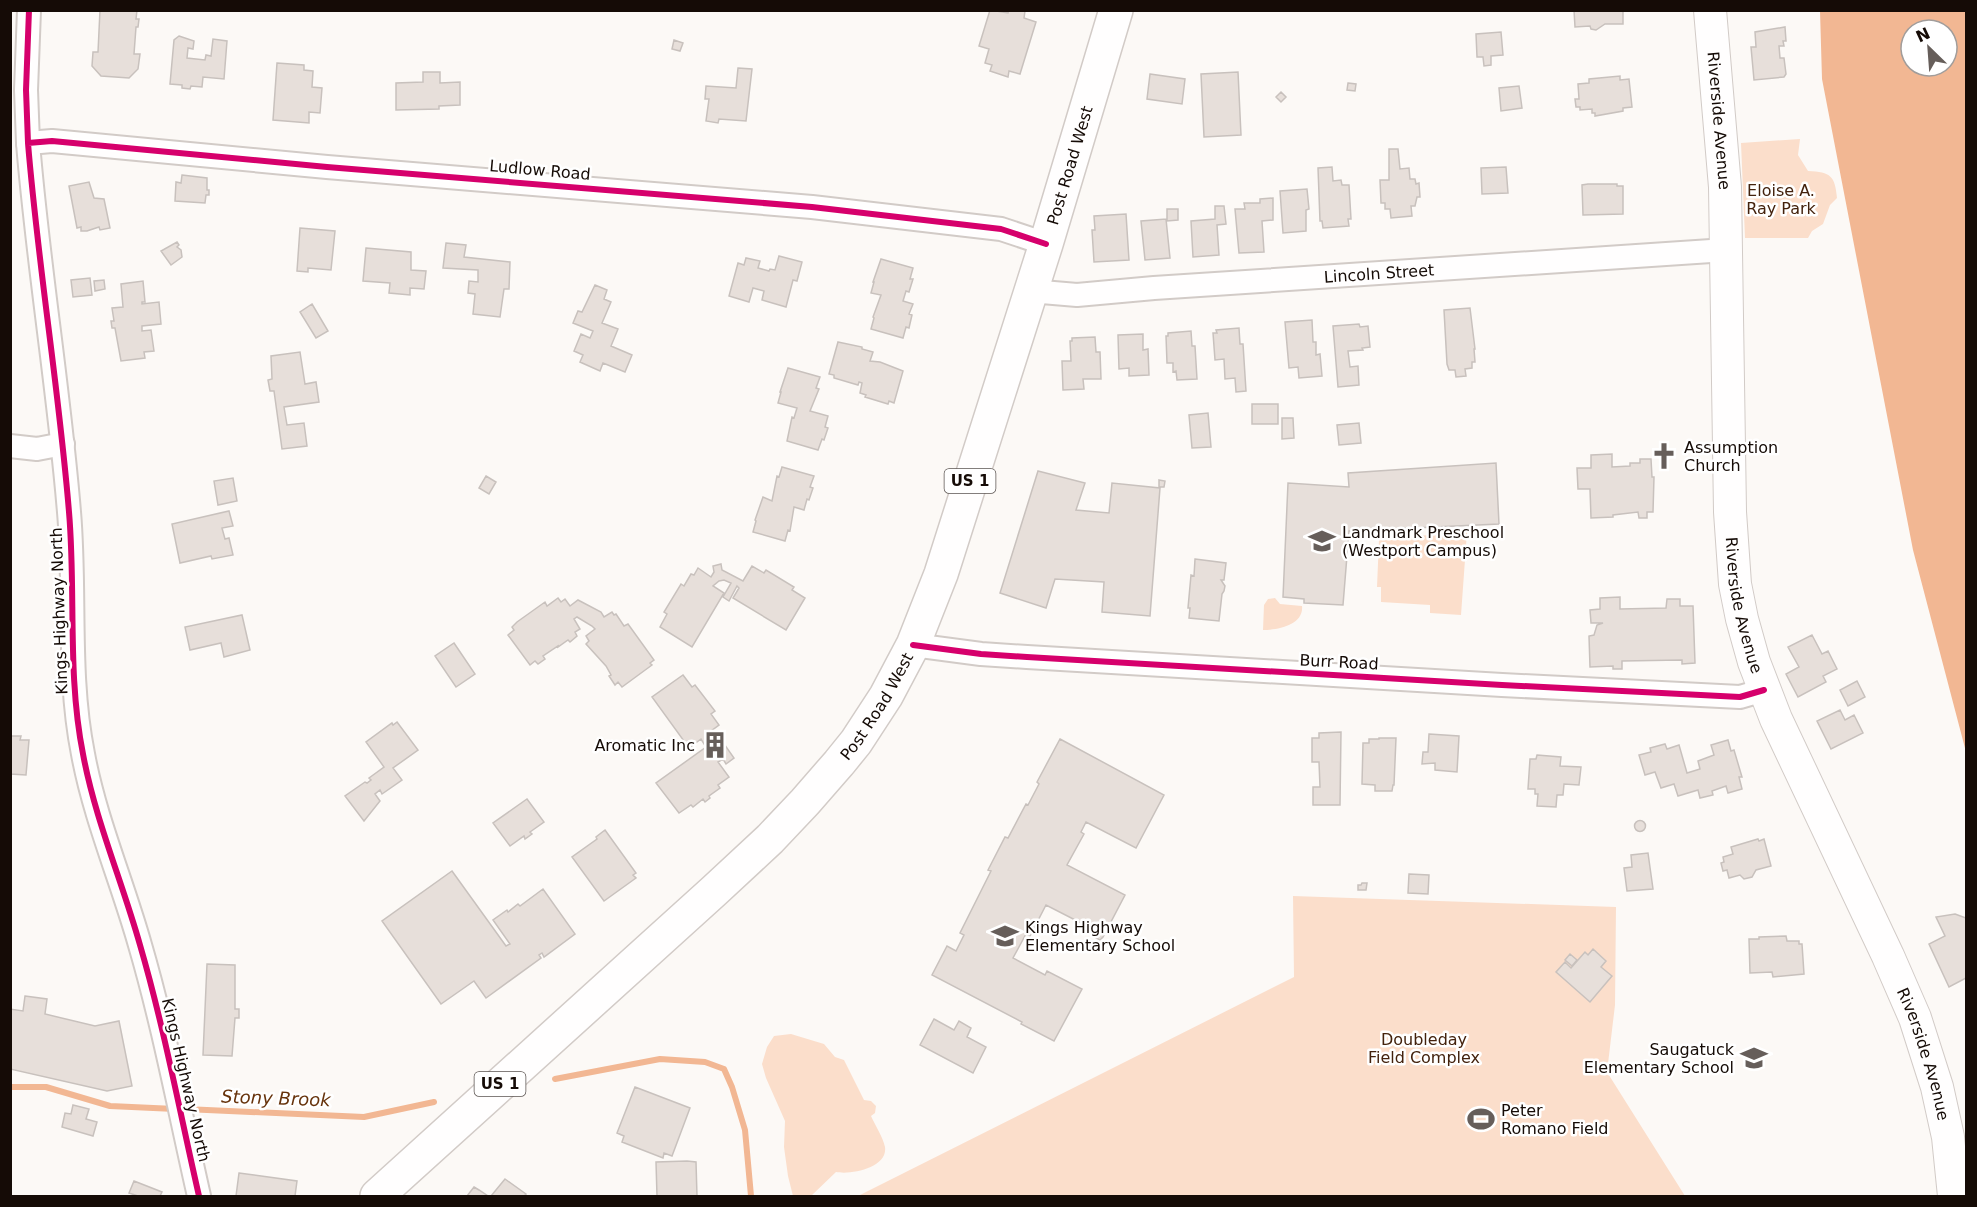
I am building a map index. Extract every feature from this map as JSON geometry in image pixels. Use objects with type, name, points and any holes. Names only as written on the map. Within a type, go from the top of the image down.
[{"type":"main road","name":"Post Road West","points":[[377,1197],[776,832],[824,781],[856,742],[886,696],[913,645],[941,574],[1046,244],[1116,10]]},
{"type":"main road","name":"Riverside Avenue","points":[[1710,10],[1725,187],[1731,541],[1735,584],[1742,619],[1764,690],[1789,748],[1915,1018],[1937,1087],[1947,1137],[1954,1197]]},
{"type":"street","name":"Kings Highway North","points":[[29,10],[26,90],[28,142],[63,444],[71,542],[76,706],[82,753],[101,826],[141,947],[199,1197]]},
{"type":"street","name":"Ludlow Road","points":[[28,142],[52,141],[338,168],[812,207],[1001,229],[1046,244]]},
{"type":"street","name":"Lincoln Street","points":[[1030,291],[1077,295],[1726,250]]},
{"type":"street","points":[[10,446],[37,449],[63,444]]},
{"type":"street","name":"Burr Road","points":[[913,645],[1016,656],[1502,685],[1740,697],[1764,690]]},
{"type":"green space","name":"Eloise A. Ray Park","points":[[1800,139],[1798,155],[1808,171],[1827,174],[1835,185],[1837,198],[1830,205],[1823,224],[1812,231],[1808,238],[1745,238],[1741,143]]},
{"type":"green space","points":[[1467,532],[1461,615],[1430,613],[1430,605],[1381,602],[1381,587],[1377,587],[1379,539]]},
{"type":"green space","points":[[1275,598],[1280,604],[1302,606],[1302,612],[1299,618],[1289,625],[1263,630],[1264,605],[1268,599]]},
{"type":"green space","name":"Doubleday Field Complex","points":[[1293,896],[1616,907],[1615,1005],[1607,1072],[1685,1196],[858,1196],[1294,977]]},
{"type":"green space","points":[[791,1034],[824,1044],[835,1057],[844,1060],[864,1100],[871,1101],[876,1106],[875,1113],[871,1116],[885,1147],[881,1160],[875,1165],[859,1171],[836,1172],[811,1196],[793,1196],[784,1147],[785,1121],[762,1064],[767,1047],[774,1036]]},
{"type":"shaded area","points":[[1820,11],[1966,11],[1966,752],[1913,550],[1822,79]]},
{"type":"building","points":[[100,10],[137,10],[136,19],[139,19],[138,27],[136,27],[134,54],[140,54],[138,69],[129,78],[101,76],[92,66],[93,52],[98,52]]},
{"type":"building","points":[[990,10],[1008,13],[1009,10],[1023,10],[1025,11],[1024,18],[1036,22],[1020,74],[1009,71],[1008,77],[990,71],[992,65],[985,63],[989,49],[979,46]]},
{"type":"building","points":[[1574,10],[1623,10],[1623,24],[1605,24],[1596,30],[1591,29],[1590,26],[1575,27]]},
{"type":"building","points":[[1785,27],[1786,41],[1783,41],[1784,46],[1779,46],[1780,58],[1784,58],[1786,74],[1784,77],[1754,80],[1751,47],[1756,47],[1755,32]]},
{"type":"building","points":[[1501,32],[1503,55],[1491,56],[1491,65],[1484,66],[1483,57],[1477,57],[1476,34]]},
{"type":"building","points":[[179,36],[194,41],[193,49],[188,48],[187,58],[205,60],[206,55],[211,56],[213,39],[227,41],[224,79],[203,77],[202,87],[191,86],[190,89],[182,88],[182,85],[170,84],[174,40]]},
{"type":"building","points":[[674,40],[683,43],[680,51],[672,49]]},
{"type":"building","points":[[277,63],[304,65],[304,70],[313,71],[312,87],[322,88],[320,113],[309,112],[309,123],[273,120]]},
{"type":"building","points":[[738,68],[752,69],[746,121],[719,119],[718,123],[706,121],[709,99],[705,99],[706,86],[736,88]]},
{"type":"building","points":[[423,72],[440,72],[440,83],[460,82],[460,105],[439,106],[439,109],[396,110],[396,83],[423,82]]},
{"type":"building","points":[[1238,72],[1241,135],[1204,137],[1201,74]]},
{"type":"building","points":[[1150,74],[1185,79],[1182,104],[1147,99]]},
{"type":"building","points":[[1620,76],[1620,80],[1629,79],[1632,107],[1595,116],[1592,109],[1580,110],[1580,107],[1576,107],[1575,99],[1579,99],[1578,84],[1589,83],[1589,79]]},
{"type":"building","points":[[1348,83],[1356,84],[1355,91],[1347,90]]},
{"type":"building","points":[[1519,86],[1522,108],[1501,111],[1499,88]]},
{"type":"building","points":[[1281,92],[1286,97],[1281,102],[1276,97]]},
{"type":"building","points":[[1389,149],[1398,149],[1400,169],[1409,168],[1410,179],[1415,179],[1416,184],[1419,183],[1420,197],[1417,197],[1415,206],[1411,206],[1412,216],[1391,218],[1390,209],[1385,209],[1385,203],[1381,203],[1380,180],[1389,180]]},
{"type":"building","points":[[1332,167],[1333,181],[1341,180],[1342,185],[1349,185],[1351,219],[1348,219],[1349,226],[1323,228],[1322,221],[1320,221],[1318,168]]},
{"type":"building","points":[[1506,167],[1508,193],[1482,194],[1481,168]]},
{"type":"building","points":[[182,175],[207,178],[209,195],[206,195],[205,203],[175,201],[176,182],[181,183]]},
{"type":"building","points":[[89,182],[94,198],[104,199],[110,228],[100,230],[99,227],[81,231],[81,227],[77,228],[69,186]]},
{"type":"building","points":[[1582,185],[1623,186],[1623,214],[1583,215]]},
{"type":"building","points":[[1307,189],[1309,209],[1306,210],[1306,231],[1283,233],[1280,191]]},
{"type":"building","points":[[1273,198],[1273,220],[1262,221],[1264,252],[1239,253],[1235,209],[1245,209],[1244,203],[1260,203],[1260,199]]},
{"type":"building","points":[[1215,206],[1224,206],[1226,224],[1217,225],[1219,255],[1193,257],[1191,221],[1215,219]]},
{"type":"building","points":[[1167,209],[1178,209],[1178,220],[1167,221]]},
{"type":"building","points":[[1126,214],[1129,260],[1094,262],[1092,230],[1095,230],[1094,216]]},
{"type":"building","points":[[1166,219],[1170,258],[1145,260],[1141,221]]},
{"type":"building","points":[[300,228],[335,231],[331,270],[308,268],[308,272],[297,271]]},
{"type":"building","points":[[177,242],[182,257],[171,265],[161,251]]},
{"type":"building","points":[[446,243],[466,245],[464,257],[510,262],[509,289],[504,289],[500,317],[473,314],[475,294],[468,293],[469,281],[478,282],[478,270],[443,268]]},
{"type":"building","points":[[366,248],[411,252],[411,270],[426,271],[424,289],[410,288],[410,295],[389,293],[390,283],[363,281]]},
{"type":"building","points":[[779,256],[802,262],[797,281],[793,280],[786,307],[762,300],[764,291],[753,288],[749,302],[729,296],[738,263],[744,265],[746,258],[760,261],[758,268],[775,270]]},
{"type":"building","points":[[881,259],[913,268],[910,279],[913,279],[903,301],[913,304],[909,314],[912,315],[909,328],[906,327],[903,338],[871,329],[881,295],[871,293]]},
{"type":"building","points":[[90,278],[92,295],[73,297],[71,280]]},
{"type":"building","points":[[104,280],[105,289],[95,291],[94,281]]},
{"type":"building","points":[[143,281],[145,302],[142,304],[159,302],[161,324],[142,326],[142,331],[151,330],[154,351],[144,352],[145,358],[121,361],[115,328],[112,328],[111,321],[114,321],[112,308],[123,307],[121,284]]},
{"type":"building","points":[[595,285],[607,290],[604,299],[611,302],[602,323],[618,329],[611,346],[632,355],[625,372],[603,363],[600,371],[580,362],[583,355],[574,351],[581,334],[590,338],[593,331],[573,323],[578,311],[582,312]]},
{"type":"building","points":[[312,304],[328,331],[316,338],[300,312]]},
{"type":"building","points":[[1470,308],[1475,362],[1472,362],[1472,368],[1465,369],[1466,376],[1456,377],[1455,370],[1449,370],[1447,364],[1444,310]]},
{"type":"building","points":[[1312,320],[1313,342],[1316,342],[1316,355],[1320,354],[1322,376],[1299,378],[1298,367],[1289,368],[1285,322]]},
{"type":"building","points":[[1359,324],[1360,327],[1368,326],[1370,347],[1348,351],[1350,367],[1358,366],[1359,385],[1338,387],[1333,326]]},
{"type":"building","points":[[1239,328],[1240,344],[1243,344],[1246,391],[1236,392],[1235,378],[1225,379],[1224,359],[1215,360],[1213,333],[1217,333],[1216,330]]},
{"type":"building","points":[[1191,331],[1192,346],[1195,346],[1197,379],[1177,380],[1176,371],[1173,372],[1173,363],[1167,363],[1166,336],[1168,333]]},
{"type":"building","points":[[1143,334],[1143,350],[1148,349],[1149,375],[1129,376],[1129,368],[1119,369],[1118,335]]},
{"type":"building","points":[[1095,337],[1096,352],[1100,352],[1101,379],[1083,379],[1084,389],[1063,390],[1062,361],[1071,361],[1070,341],[1072,338]]},
{"type":"building","points":[[838,342],[862,347],[862,349],[873,352],[870,361],[880,362],[903,371],[894,403],[889,401],[888,404],[865,397],[866,395],[860,393],[862,383],[859,382],[858,385],[834,378],[834,375],[829,374]]},
{"type":"building","points":[[300,352],[305,384],[316,382],[319,402],[284,407],[287,425],[304,423],[307,446],[282,449],[274,391],[270,391],[268,380],[272,379],[271,356]]},
{"type":"building","points":[[788,368],[820,377],[816,388],[819,389],[810,411],[828,416],[825,427],[828,428],[818,450],[787,441],[792,417],[794,418],[797,408],[778,403]]},
{"type":"building","points":[[1252,404],[1278,404],[1278,424],[1252,424]]},
{"type":"building","points":[[1208,413],[1211,447],[1192,448],[1189,415]]},
{"type":"building","points":[[1282,418],[1293,418],[1294,438],[1282,439]]},
{"type":"building","points":[[1359,423],[1361,443],[1339,445],[1337,425]]},
{"type":"building","points":[[1612,454],[1612,467],[1630,466],[1630,463],[1640,463],[1640,459],[1651,459],[1652,477],[1654,477],[1653,512],[1647,512],[1647,518],[1639,518],[1638,512],[1591,518],[1590,489],[1578,489],[1577,468],[1591,468],[1591,455]]},
{"type":"building","points":[[1496,463],[1499,524],[1349,531],[1343,605],[1304,603],[1304,599],[1283,597],[1288,483],[1349,487],[1348,473]]},
{"type":"building","points":[[782,467],[814,476],[810,487],[813,488],[804,510],[794,507],[790,531],[788,530],[785,541],[753,532],[763,497],[772,501],[777,476],[779,477]]},
{"type":"building","points":[[1038,471],[1085,483],[1076,510],[1109,513],[1112,483],[1160,488],[1150,616],[1102,612],[1104,582],[1055,579],[1046,608],[1000,593]]},
{"type":"building","points":[[486,476],[496,482],[489,494],[479,488]]},
{"type":"building","points":[[233,478],[237,501],[218,505],[214,481]]},
{"type":"building","points":[[1159,480],[1165,481],[1164,487],[1159,487]]},
{"type":"building","points":[[229,511],[233,526],[222,528],[225,539],[229,538],[233,555],[212,559],[211,556],[180,563],[172,524]]},
{"type":"building","points":[[1195,559],[1226,563],[1224,580],[1221,580],[1225,586],[1219,621],[1189,618],[1191,575],[1194,576]]},
{"type":"building","points":[[721,564],[722,570],[743,581],[752,566],[764,573],[766,570],[794,587],[792,590],[805,598],[786,630],[733,598],[739,588],[737,586],[729,601],[723,597],[731,583],[724,580],[713,586],[724,593],[692,647],[660,627],[667,614],[664,612],[681,584],[684,586],[691,574],[694,575],[698,568],[711,577],[714,572],[713,566]]},
{"type":"building","points":[[1620,597],[1620,609],[1666,608],[1667,599],[1680,599],[1680,606],[1693,606],[1695,663],[1682,664],[1682,660],[1622,661],[1622,669],[1613,669],[1613,666],[1590,667],[1589,636],[1594,635],[1597,625],[1603,623],[1591,623],[1590,610],[1600,609],[1600,598]]},
{"type":"building","points":[[558,598],[561,602],[565,599],[570,606],[578,600],[601,612],[604,617],[612,612],[616,614],[624,626],[628,624],[654,660],[650,663],[652,665],[622,687],[618,682],[615,685],[606,666],[586,644],[589,641],[586,636],[595,629],[577,617],[574,619],[580,629],[575,632],[577,636],[543,656],[545,659],[538,664],[535,661],[530,665],[508,635],[514,630],[512,627],[517,622],[545,602],[547,606]]},
{"type":"building","points":[[242,615],[250,650],[224,657],[221,643],[190,650],[185,627]]},
{"type":"building","points":[[1812,635],[1822,654],[1828,651],[1837,669],[1823,676],[1826,682],[1798,697],[1786,674],[1799,667],[1788,647]]},
{"type":"building","points":[[454,643],[475,674],[456,687],[435,656]]},
{"type":"building","name":"Aromatic Inc","points":[[683,675],[692,687],[695,685],[715,711],[711,714],[719,725],[707,734],[714,743],[720,738],[734,758],[726,764],[723,759],[718,762],[729,777],[718,785],[720,788],[709,796],[710,798],[705,802],[703,799],[693,807],[691,805],[679,813],[656,783],[706,747],[701,739],[689,748],[652,697]]},
{"type":"building","points":[[1857,681],[1865,697],[1848,706],[1840,690]]},
{"type":"building","points":[[1840,710],[1845,720],[1854,715],[1863,733],[1831,749],[1817,721]]},
{"type":"building","points":[[397,722],[418,750],[393,768],[402,780],[382,794],[380,790],[375,794],[380,801],[364,821],[345,796],[365,782],[367,783],[371,780],[369,778],[384,767],[366,742],[392,723],[393,725]]},
{"type":"building","points":[[1341,732],[1340,805],[1313,805],[1313,787],[1320,787],[1319,762],[1312,762],[1312,738],[1319,738],[1319,733]]},
{"type":"building","points":[[1429,734],[1459,736],[1457,772],[1435,770],[1435,763],[1422,764],[1423,752],[1428,752]]},
{"type":"building","points":[[10,736],[21,736],[20,740],[29,740],[26,775],[10,774]]},
{"type":"building","points":[[1396,738],[1392,791],[1375,791],[1375,785],[1362,784],[1363,743],[1369,743],[1369,739]]},
{"type":"building","points":[[1060,739],[1164,795],[1136,848],[1086,822],[1081,832],[1084,834],[1067,865],[1125,895],[1103,937],[1100,940],[1096,938],[1098,934],[1085,925],[1046,905],[1030,936],[1026,934],[1013,958],[1045,975],[1047,971],[1082,989],[1054,1041],[932,975],[947,946],[956,951],[964,935],[960,933],[991,871],[988,870],[1005,837],[1008,838],[1026,804],[1028,805],[1039,784],[1037,782]]},
{"type":"building","points":[[1728,740],[1731,751],[1734,750],[1742,777],[1739,777],[1742,789],[1728,793],[1726,786],[1712,791],[1713,795],[1700,798],[1698,790],[1678,796],[1674,784],[1661,788],[1655,772],[1645,775],[1639,755],[1651,752],[1650,748],[1665,744],[1667,749],[1679,745],[1687,773],[1700,769],[1698,761],[1714,755],[1711,745]]},
{"type":"building","points":[[1537,755],[1561,757],[1560,766],[1581,767],[1579,785],[1564,784],[1563,795],[1557,795],[1556,807],[1537,806],[1538,794],[1535,794],[1535,789],[1528,789],[1530,759],[1536,759]]},
{"type":"building","points":[[527,799],[544,822],[530,832],[532,834],[525,839],[524,836],[510,846],[493,823]]},
{"type":"building","points":[[1640,820],[1646,826],[1640,832],[1634,826]]},
{"type":"building","points":[[605,830],[636,873],[633,875],[636,878],[604,901],[572,857],[597,839],[596,837]]},
{"type":"building","points":[[1758,839],[1759,841],[1764,839],[1771,866],[1756,870],[1752,877],[1744,879],[1740,875],[1729,878],[1727,870],[1723,871],[1721,863],[1724,862],[1723,857],[1733,854],[1731,847]]},
{"type":"building","points":[[1648,853],[1653,889],[1627,891],[1624,868],[1632,867],[1631,855]]},
{"type":"building","points":[[452,871],[506,946],[510,944],[493,920],[518,904],[520,906],[543,889],[575,934],[544,957],[542,953],[539,955],[541,958],[486,998],[474,981],[441,1004],[382,921]]},
{"type":"building","points":[[1409,874],[1429,875],[1428,894],[1408,893]]},
{"type":"building","points":[[1367,883],[1366,890],[1358,890],[1358,885]]},
{"type":"building","points":[[1955,914],[1966,918],[1966,978],[1949,987],[1929,944],[1945,936],[1936,917]]},
{"type":"building","points":[[1786,936],[1787,941],[1799,941],[1799,944],[1802,944],[1804,974],[1773,977],[1772,972],[1750,973],[1749,939]]},
{"type":"building","points":[[1593,949],[1606,961],[1601,967],[1612,976],[1590,1002],[1556,972],[1565,962],[1571,968],[1585,952],[1588,955]]},
{"type":"building","points":[[1570,954],[1577,960],[1572,966],[1565,960]]},
{"type":"building","points":[[207,964],[235,965],[235,1009],[239,1009],[239,1018],[235,1018],[232,1056],[203,1055]]},
{"type":"building","points":[[25,996],[47,999],[45,1014],[95,1026],[119,1021],[132,1086],[107,1091],[10,1069],[10,1009],[23,1011]]},
{"type":"building","points":[[934,1019],[954,1030],[959,1021],[971,1028],[967,1037],[986,1047],[973,1073],[920,1045]]},
{"type":"building","points":[[635,1087],[690,1108],[672,1156],[664,1153],[663,1158],[622,1142],[624,1136],[617,1133]]},
{"type":"building","points":[[73,1105],[89,1109],[86,1119],[97,1122],[93,1136],[62,1127],[65,1113],[71,1114]]},
{"type":"building","points":[[656,1162],[696,1162],[697,1196],[657,1196]]},
{"type":"building","points":[[239,1173],[297,1181],[295,1196],[236,1196]]},
{"type":"building","points":[[505,1179],[526,1194],[524,1196],[491,1196]]},
{"type":"building","points":[[134,1181],[162,1192],[160,1196],[138,1196],[129,1193]]},
{"type":"building","points":[[474,1187],[479,1190],[488,1196],[467,1196]]},
{"type":"waterway","name":"Stony Brook","points":[[555,1079],[660,1059],[705,1062],[724,1069],[745,1130],[751,1196]]},
{"type":"waterway","name":"Stony Brook","points":[[10,1087],[46,1087],[110,1106],[175,1109]]},
{"type":"waterway","name":"Stony Brook","points":[[185,1109],[364,1117],[434,1102]]},
{"type":"cycle path","points":[[29,10],[26,90],[28,143],[69,512],[73,664],[78,724],[94,802],[133,921],[157,1007],[199,1196]]},
{"type":"cycle path","points":[[28,143],[52,141],[327,167],[812,207],[1001,229],[1046,244]]},
{"type":"cycle path","points":[[913,645],[981,654],[1502,685],[1740,697],[1764,690]]},
{"type":"place","name":"Assumption Church","points":[[1664,456]]},
{"type":"place","name":"Landmark Preschool (Westport Campus)","points":[[1322,541]]},
{"type":"place","name":"Aromatic Inc","points":[[715,745]]},
{"type":"place","name":"Kings Highway Elementary School","points":[[1005,936]]},
{"type":"place","name":"Saugatuck Elementary School","points":[[1754,1058]]},
{"type":"place","name":"Peter Romano Field","points":[[1481,1119]]}]
